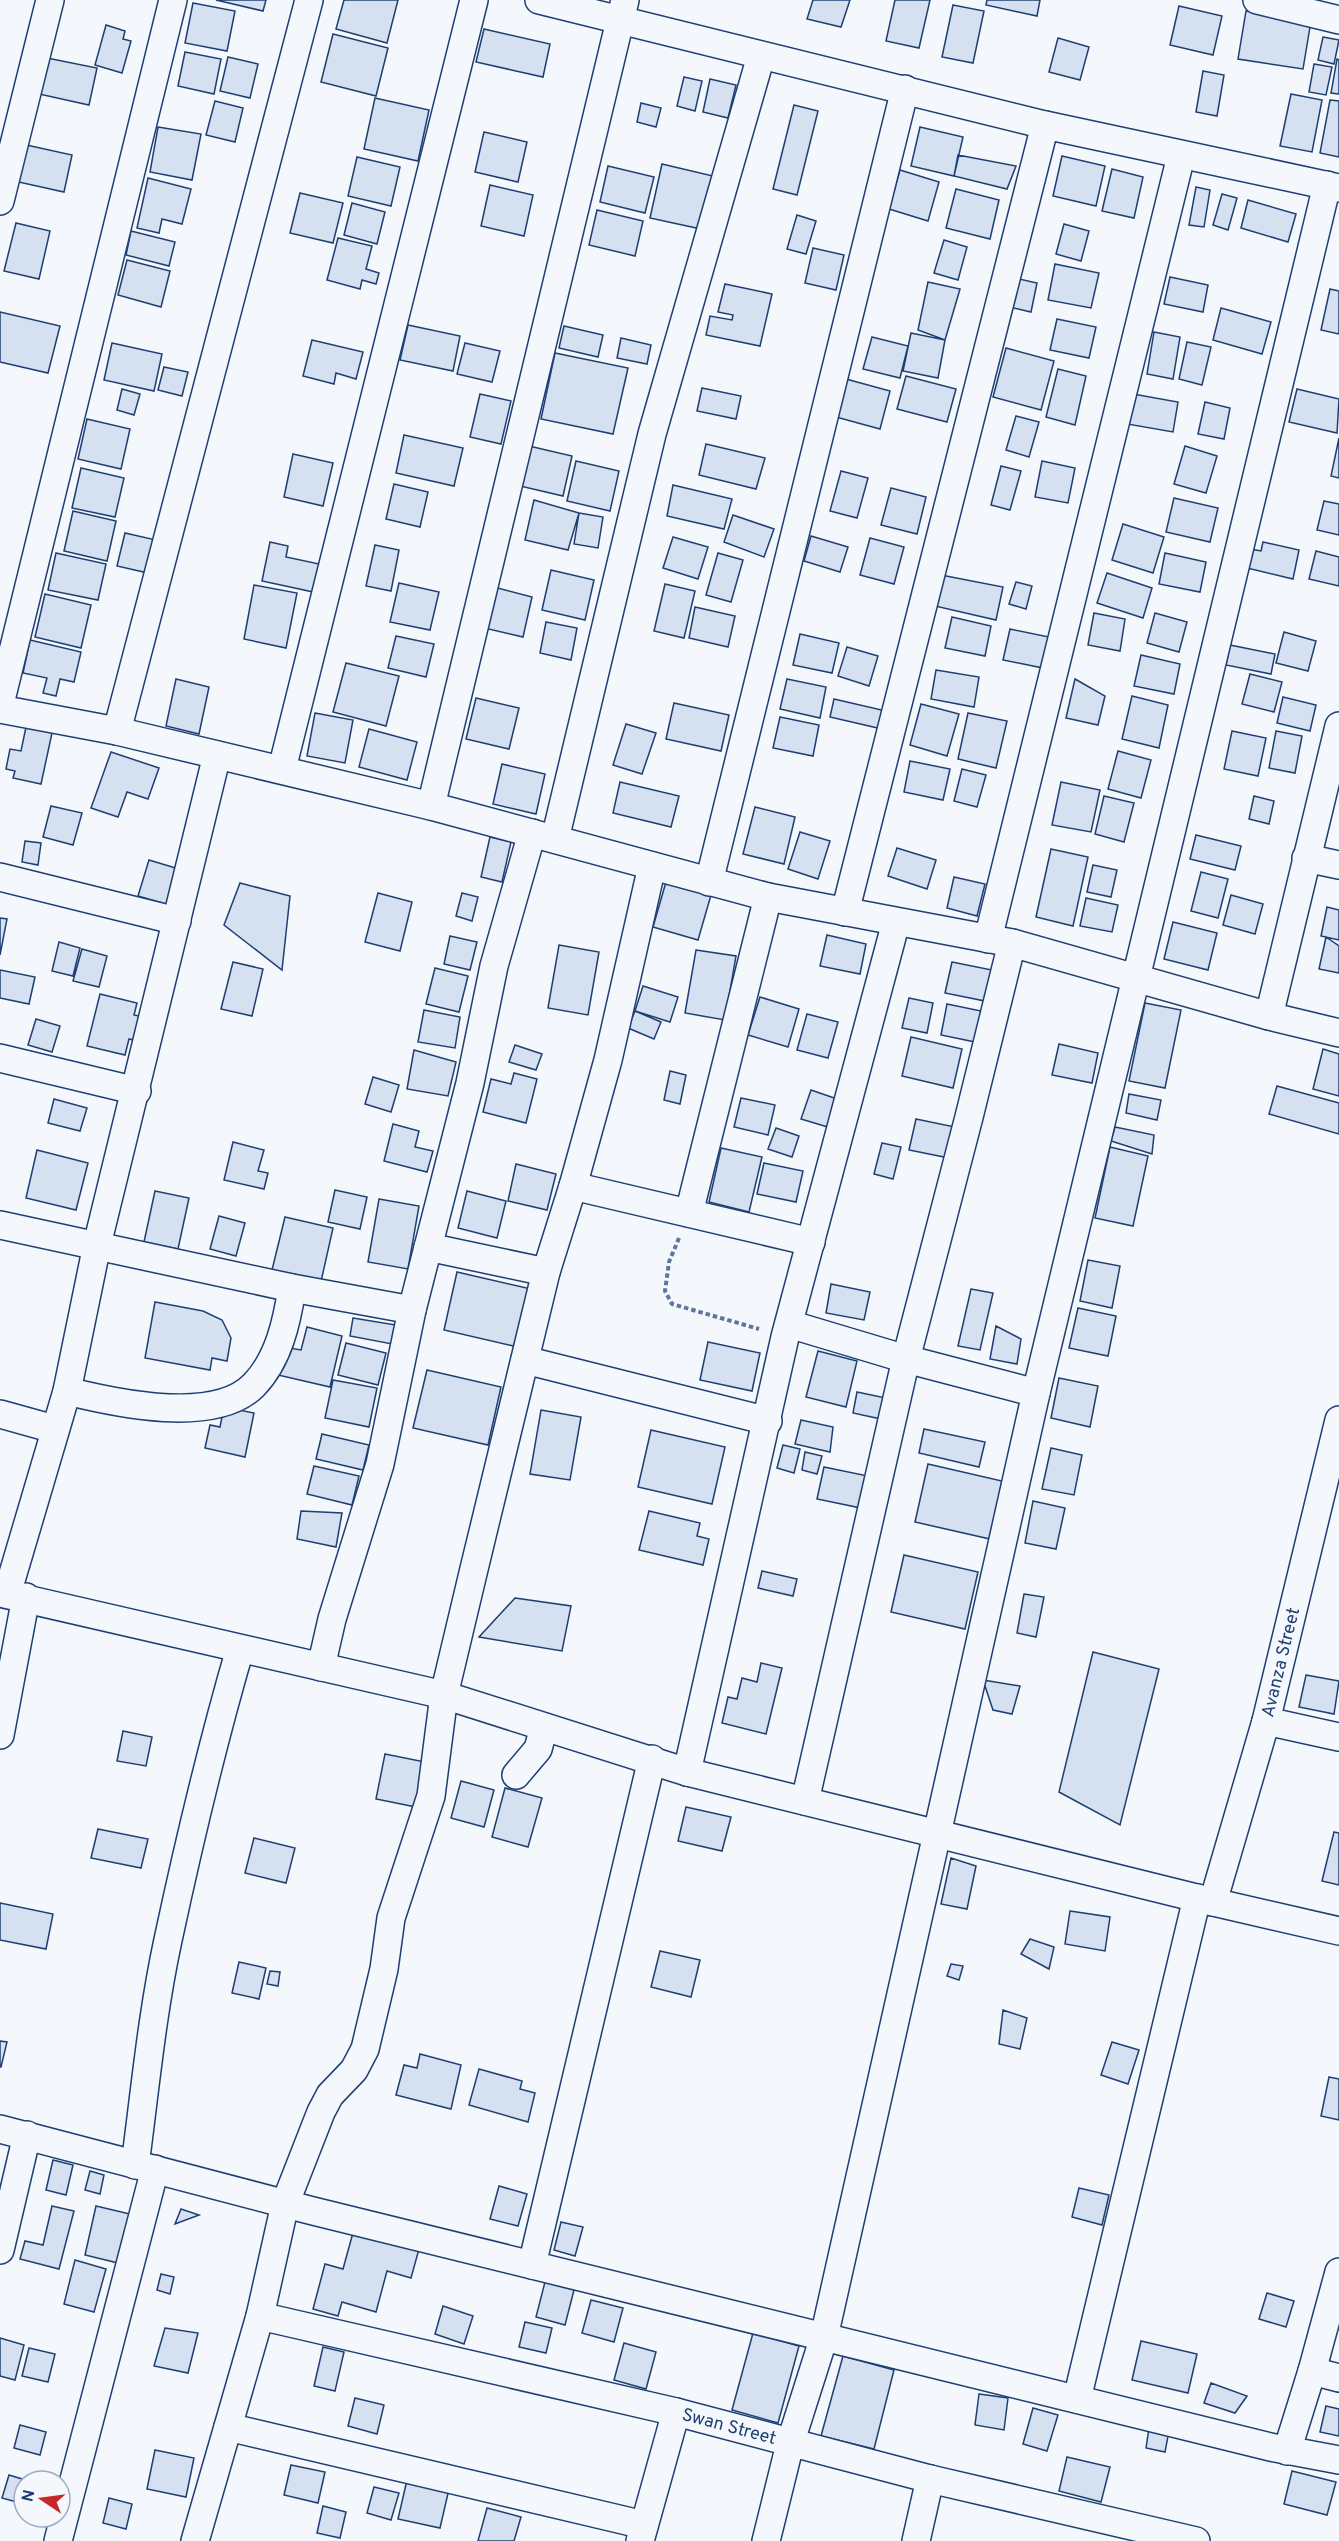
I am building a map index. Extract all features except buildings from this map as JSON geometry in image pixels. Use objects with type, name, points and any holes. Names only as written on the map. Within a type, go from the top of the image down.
[{"type":"street","points":[[0,201],[50,0]]},
{"type":"street","points":[[0,704],[173,0]]},
{"type":"street","points":[[117,731],[309,0]]},
{"type":"street","points":[[282,769],[474,0]]},
{"type":"street","points":[[539,0],[622,10],[761,56],[1045,125],[1333,187],[1036,1393],[824,2337],[790,2444],[766,2541]]},
{"type":"street","points":[[1257,0],[1339,20]]},
{"type":"street","points":[[431,806],[622,10]]},
{"type":"street","points":[[321,1667],[332,1619],[380,1464],[412,1310],[471,1083],[502,935],[515,899],[544,836],[652,434],[761,56]]},
{"type":"street","points":[[709,882],[904,89]]},
{"type":"street","points":[[845,912],[1045,125]]},
{"type":"street","points":[[805,1801],[906,1359],[969,1118],[1000,941],[1181,156]]},
{"type":"street","points":[[0,709],[117,731],[282,769],[431,806],[768,897],[1000,941],[1137,977],[1269,1016],[1339,1033]]},
{"type":"street","points":[[1269,1016],[1339,726]]},
{"type":"street","points":[[0,1735],[11,1595],[54,1429],[67,1390],[97,1245],[137,1091],[218,755]]},
{"type":"street","points":[[1306,858],[1339,865]]},
{"type":"street","points":[[198,2540],[260,2316],[285,2204],[321,2112],[330,2095],[354,2070],[365,2049],[384,1969],[391,1917],[431,1796],[444,1695],[546,1272],[608,1060],[652,866]]},
{"type":"street","points":[[0,877],[177,921]]},
{"type":"street","points":[[689,1213],[768,897]]},
{"type":"street","points":[[687,1772],[787,1330],[896,922]]},
{"type":"street","points":[[0,1058],[137,1091]]},
{"type":"street","points":[[573,1186],[811,1242]]},
{"type":"street","points":[[0,1225],[292,1288],[412,1310]]},
{"type":"street","points":[[428,1247],[546,1272]]},
{"type":"street","points":[[67,1390],[141,1407],[200,1406],[233,1400],[254,1386],[276,1351],[286,1326],[292,1288]]},
{"type":"street","points":[[787,1330],[993,1380],[1036,1393]]},
{"type":"street","points":[[525,1360],[768,1421]]},
{"type":"street","points":[[0,1414],[54,1429]]},
{"type":"street","name":"Avanza Street","points":[[1077,2399],[1205,1900],[1266,1721],[1339,1420]]},
{"type":"street","points":[[11,1595],[444,1695],[652,1759],[687,1772],[1339,1931]]},
{"type":"street","points":[[58,2541],[145,2167],[152,2039],[168,1941],[210,1752],[240,1649]]},
{"type":"street","points":[[1266,1721],[1339,1737]]},
{"type":"street","points":[[516,1775],[538,1749],[544,1727]]},
{"type":"street","points":[[532,2265],[652,1759]]},
{"type":"street","points":[[0,2129],[285,2204],[1287,2451],[1339,2460]]},
{"type":"street","points":[[0,2250],[27,2135]]},
{"type":"street","points":[[1287,2451],[1339,2272]]},
{"type":"street","name":"Swan Street","points":[[260,2316],[676,2412],[930,2480],[1196,2541]]},
{"type":"street","points":[[1312,2371],[1339,2378]]},
{"type":"street","points":[[228,2427],[642,2533],[676,2412]]},
{"type":"street","points":[[916,2541],[930,2480]]},
{"type":"path","points":[[689,1213],[669,1262],[665,1291],[672,1304],[787,1330]]}]
